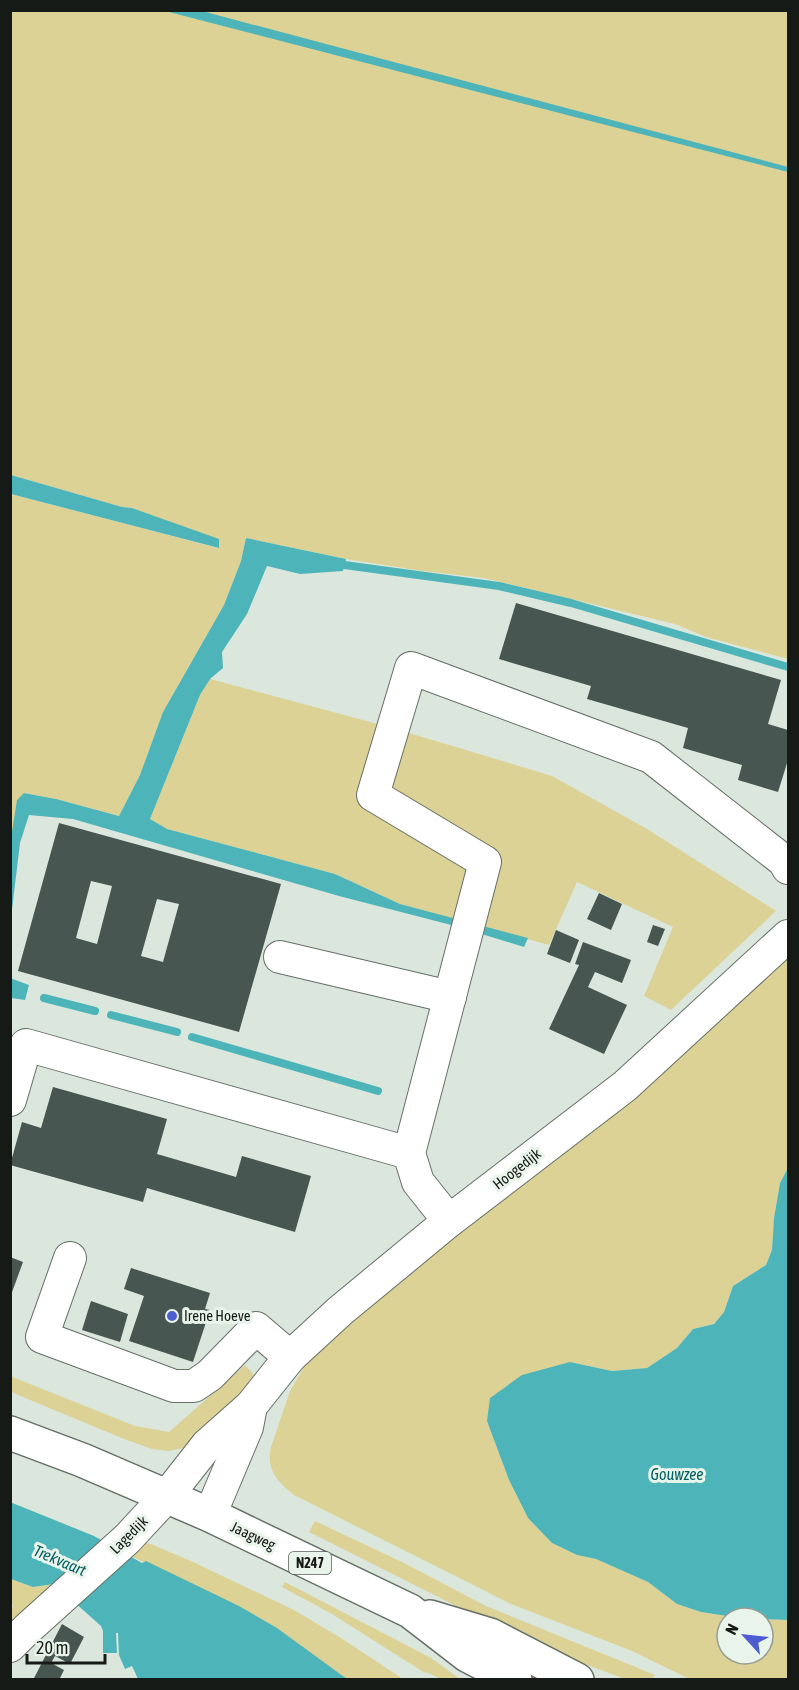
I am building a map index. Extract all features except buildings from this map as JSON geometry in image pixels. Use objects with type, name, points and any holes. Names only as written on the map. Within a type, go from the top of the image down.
[{"type":"main road","name":"Jaagweg","points":[[10,1433],[210,1515],[410,1611],[467,1655],[515,1680]]},
{"type":"main road","name":"N247","points":[[410,1611],[490,1635],[577,1680]]},
{"type":"street","points":[[449,1221],[418,1182],[409,1153],[485,862],[373,795],[411,668],[651,757],[784,861],[789,868]]},
{"type":"street","name":"Hoogedijk","points":[[167,1496],[207,1445],[251,1406],[290,1357],[340,1311],[449,1221],[625,1086],[789,936]]},
{"type":"street","points":[[280,957],[450,997]]},
{"type":"street","points":[[10,1100],[26,1045],[409,1153]]},
{"type":"street","points":[[70,1258],[42,1337],[174,1386],[194,1386],[210,1375],[256,1328],[290,1357]]},
{"type":"street","name":"Hoogedijk","points":[[210,1515],[247,1427],[251,1406]]},
{"type":"street","name":"Lagedijk","points":[[10,1646],[127,1539],[167,1496]]},
{"type":"shaded area","points":[[11,11],[788,11],[788,659],[706,637],[675,624],[484,578],[346,559],[246,538],[241,561],[224,605],[163,712],[141,773],[119,816],[24,793],[11,838],[11,494],[218,548],[219,540],[132,508],[11,475]]},
{"type":"shaded area","points":[[210,679],[389,727],[552,776],[647,829],[776,911],[671,1010],[644,996],[673,927],[577,882],[549,945],[400,904],[335,874],[167,829],[150,819],[200,695]]},
{"type":"shaded area","points":[[788,951],[788,1168],[780,1183],[774,1218],[772,1250],[766,1265],[733,1286],[724,1312],[714,1324],[693,1329],[677,1348],[647,1368],[612,1371],[570,1362],[487,1421],[509,1480],[528,1518],[552,1543],[648,1582],[677,1604],[715,1614],[715,1666],[775,1666],[775,1619],[788,1620],[788,1679],[689,1679],[632,1651],[511,1604],[294,1495],[274,1474],[270,1462],[271,1447],[290,1391],[306,1363],[320,1347]]},
{"type":"shaded area","points":[[245,1365],[255,1376],[198,1439],[183,1448],[169,1451],[152,1449],[124,1439],[11,1392],[10,1376],[135,1426],[169,1432]]},
{"type":"shaded area","points":[[315,1521],[404,1563],[486,1606],[655,1675],[652,1679],[625,1679],[566,1657],[484,1620],[309,1532]]},
{"type":"shaded area","points":[[142,1542],[193,1562],[294,1610],[403,1679],[347,1679],[276,1628],[127,1554]]},
{"type":"shaded area","points":[[11,1579],[33,1587],[54,1584],[11,1631],[13,1605],[11,1603]]},
{"type":"shaded area","points":[[285,1582],[431,1658],[460,1679],[441,1679],[425,1673],[332,1614],[282,1587]]},
{"type":"water","points":[[165,11],[202,11],[788,167],[788,172]]},
{"type":"water","points":[[11,475],[132,508],[219,539],[219,548],[11,494]]},
{"type":"water","points":[[246,538],[346,559],[343,571],[300,574],[267,566],[247,614],[222,652],[223,668],[210,679],[200,695],[150,819],[167,829],[335,874],[400,904],[528,938],[524,947],[73,819],[29,815],[20,843],[11,918],[11,838],[17,800],[24,793],[119,816],[140,775],[163,712],[224,605],[241,561]]},
{"type":"water","points":[[10,978],[29,985],[25,1000],[11,998]]},
{"type":"water","name":"Gouwzee","points":[[788,1168],[788,1620],[775,1619],[775,1606],[715,1606],[715,1614],[701,1612],[677,1604],[648,1582],[552,1543],[528,1518],[509,1480],[487,1421],[490,1398],[522,1375],[570,1362],[612,1371],[647,1368],[677,1348],[693,1329],[714,1324],[724,1312],[733,1286],[766,1265],[772,1250],[774,1218],[780,1183]]},
{"type":"water","name":"Trekvaart","points":[[10,1502],[94,1536],[142,1563],[146,1561],[239,1606],[277,1628],[347,1679],[138,1679],[132,1666],[125,1669],[119,1655],[118,1633],[116,1633],[117,1653],[103,1653],[101,1626],[54,1584],[33,1587],[11,1579]]},
{"type":"waterway","points":[[337,564],[499,586],[571,603],[788,667]]},
{"type":"waterway","points":[[44,998],[95,1011]]},
{"type":"waterway","points":[[111,1015],[177,1032]]},
{"type":"waterway","points":[[192,1037],[378,1091]]},
{"type":"place","name":"Irene Hoeve","points":[[172,1316]]}]
